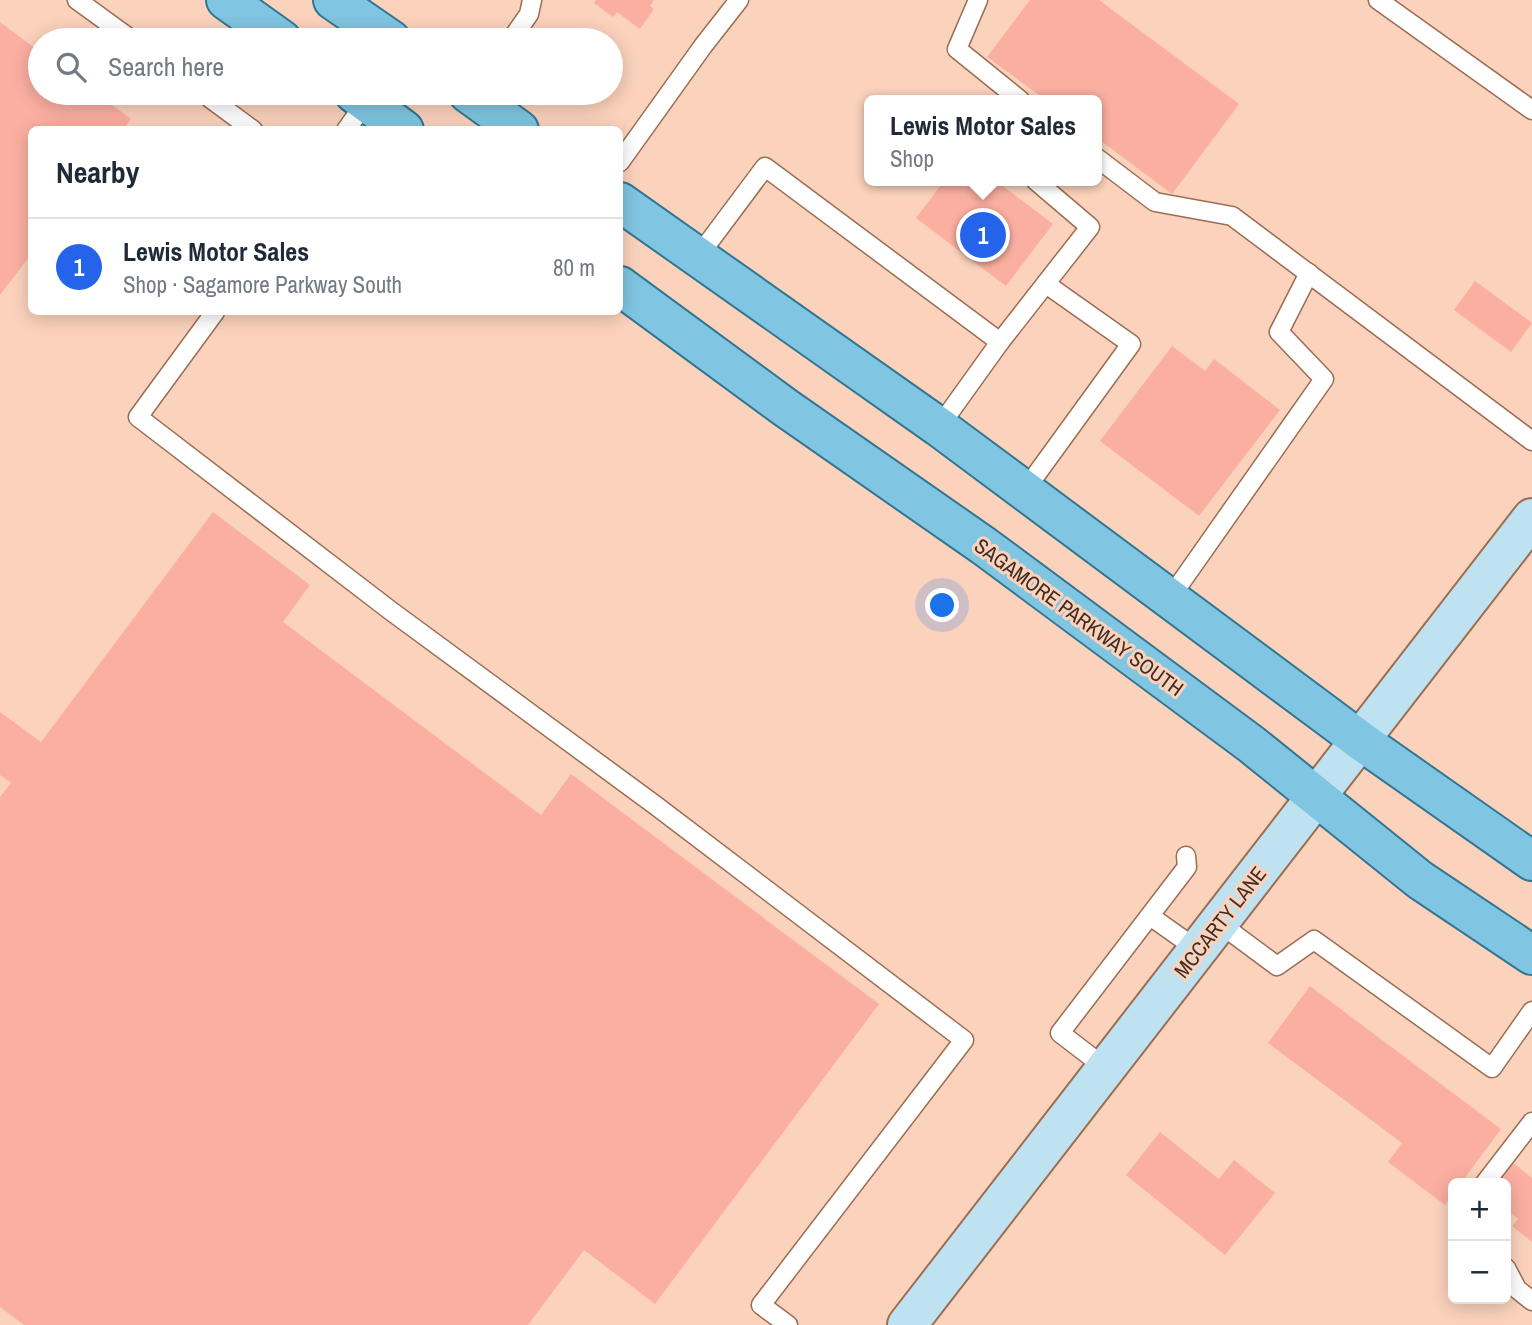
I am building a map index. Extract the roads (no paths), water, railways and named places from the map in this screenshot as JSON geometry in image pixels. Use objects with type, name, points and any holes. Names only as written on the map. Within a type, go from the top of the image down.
[{"type":"main road","points":[[226,0],[265,28]]},
{"type":"main road","points":[[332,0],[373,28]]},
{"type":"main road","points":[[485,105],[514,126]]},
{"type":"main road","points":[[355,108],[395,126]]},
{"type":"main road","points":[[623,204],[939,427],[1361,741],[1532,861]]},
{"type":"main road","name":"SAGAMORE PARKWAY SOUTH","points":[[623,288],[786,408],[984,547],[1251,744],[1420,880],[1532,955]]},
{"type":"main road","name":"MCCARTY LANE","points":[[907,1325],[1532,518]]},
{"type":"lane","points":[[76,0],[115,28]]},
{"type":"lane","points":[[519,28],[529,14],[532,0]]},
{"type":"lane","points":[[623,158],[739,0]]},
{"type":"lane","points":[[978,0],[957,49],[1014,95]]},
{"type":"lane","points":[[1378,0],[1532,110]]},
{"type":"lane","points":[[220,105],[248,126]]},
{"type":"lane","points":[[1102,162],[1155,202],[1232,216],[1532,442]]},
{"type":"lane","points":[[697,258],[765,167],[1000,342]]},
{"type":"lane","points":[[939,427],[1000,342],[1090,227],[1042,186]]},
{"type":"lane","points":[[1170,598],[1324,379],[1279,332],[1309,274]]},
{"type":"lane","points":[[1025,490],[1131,344],[1046,284]]},
{"type":"lane","points":[[213,315],[138,417],[391,611],[655,805],[964,1040],[761,1305],[788,1325]]},
{"type":"lane","points":[[1107,1069],[1060,1033],[1187,867],[1186,856]]},
{"type":"lane","points":[[1150,916],[1277,966],[1314,940],[1492,1068],[1532,1011]]},
{"type":"lane","points":[[1489,1178],[1532,1122]]},
{"type":"lane","points":[[1511,1278],[1517,1289],[1532,1301]]},
{"type":"place","name":"Lewis Motor Sales","points":[[983,235]]}]
